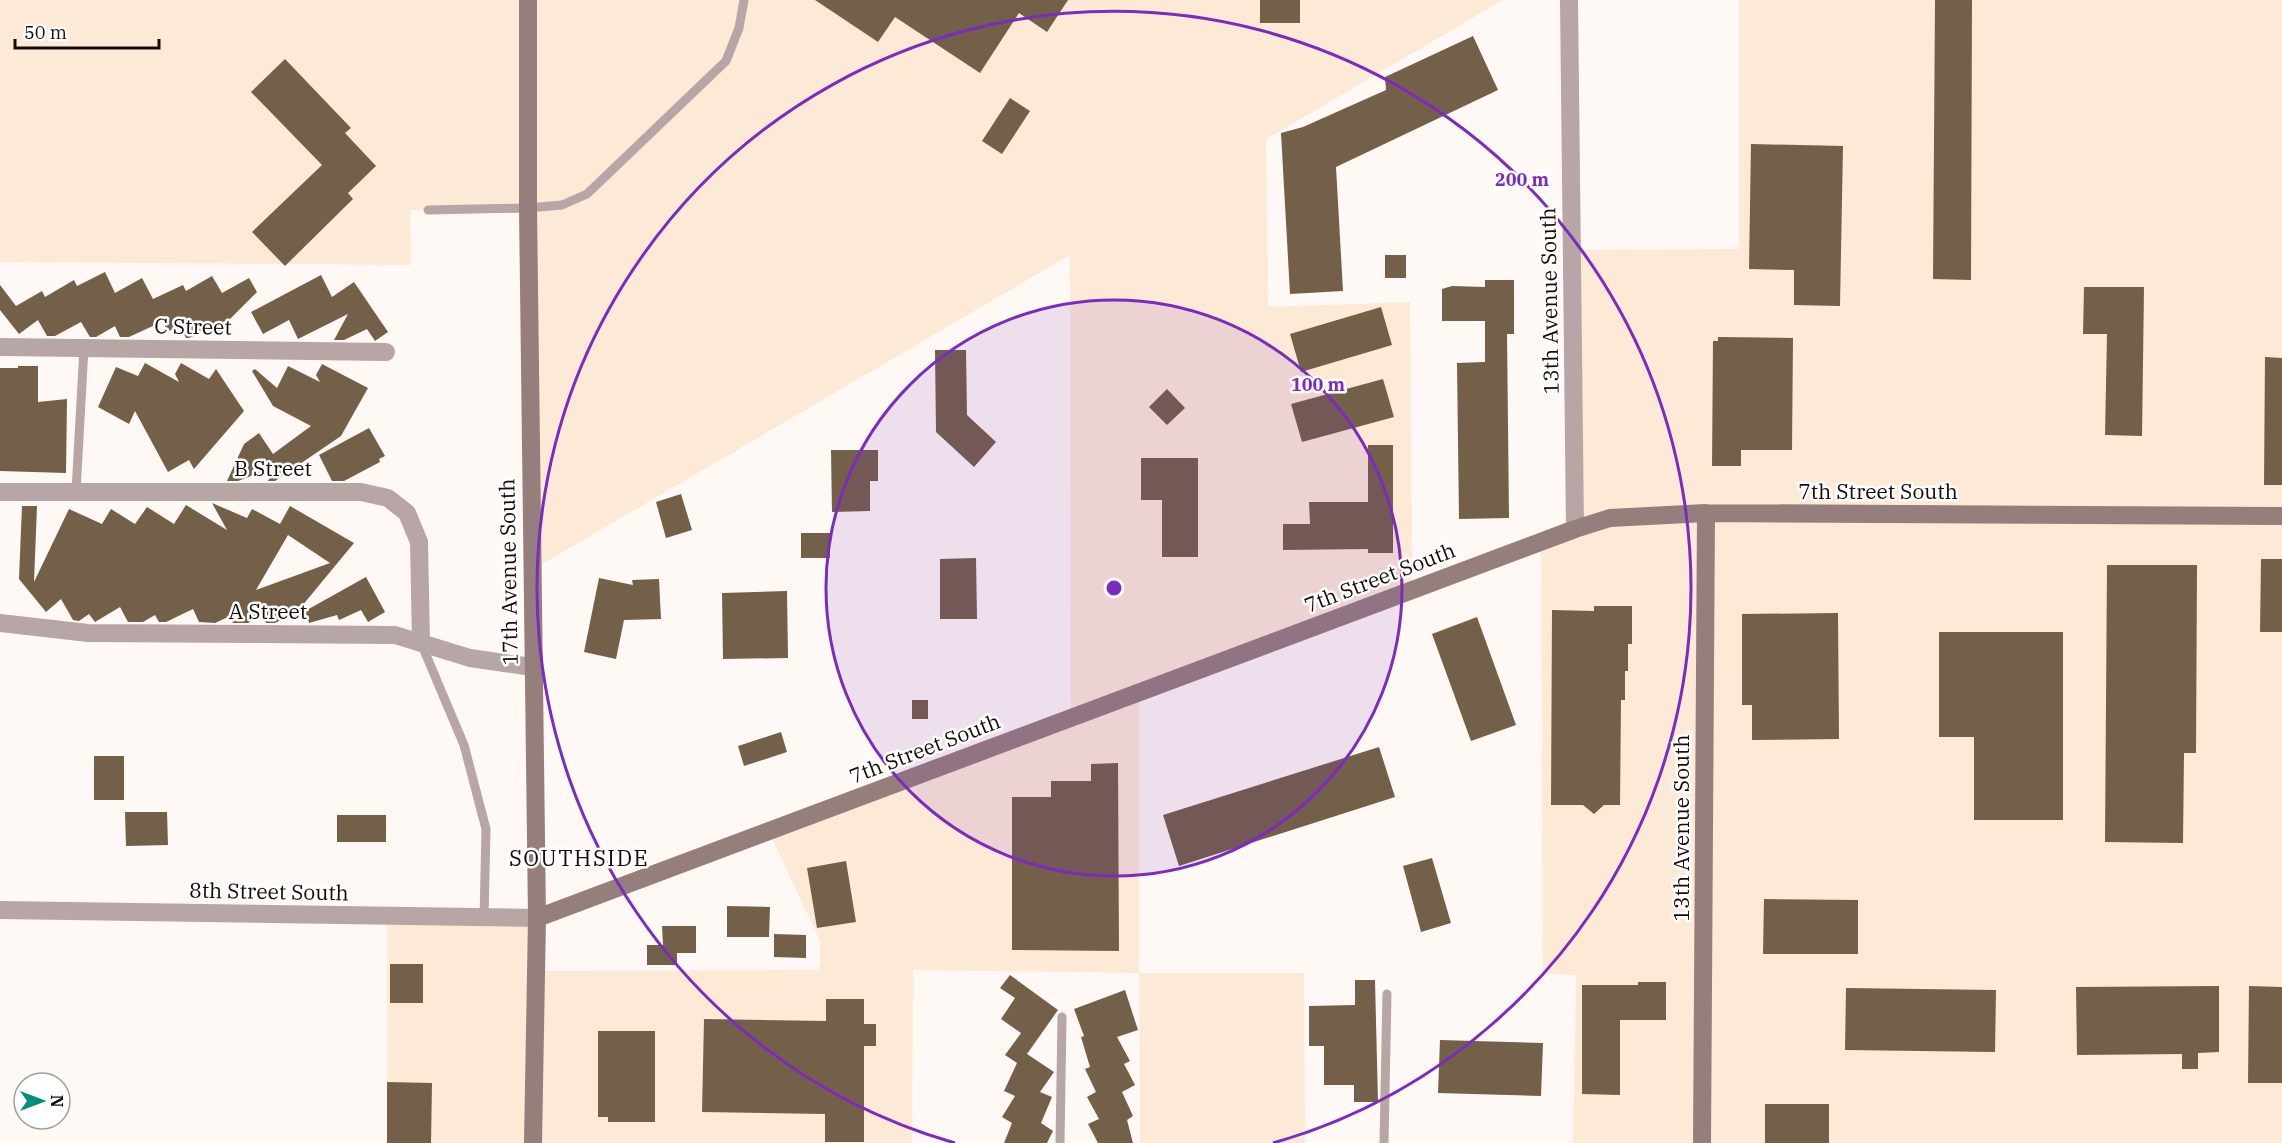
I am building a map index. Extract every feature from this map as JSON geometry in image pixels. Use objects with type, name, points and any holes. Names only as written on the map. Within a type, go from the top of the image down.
[{"type":"street","name":"17th Avenue South","points":[[528,0],[532,666],[537,918],[533,1143]]},
{"type":"street","name":"13th Avenue South","points":[[1569,0],[1575,529]]},
{"type":"street","name":"C Street","points":[[0,347],[386,352]]},
{"type":"street","name":"B Street","points":[[0,492],[361,492],[388,498],[407,513],[419,542],[421,643]]},
{"type":"street","name":"13th Avenue South","points":[[1702,1143],[1706,513]]},
{"type":"street","name":"7th Street South","points":[[537,918],[1575,529],[1610,518],[1706,513],[2282,516]]},
{"type":"street","name":"A Street","points":[[0,623],[88,633],[395,635],[470,658],[532,666]]},
{"type":"street","name":"8th Street South","points":[[0,910],[537,918]]},
{"type":"lane","points":[[428,210],[562,205],[587,194],[726,62],[739,28],[744,0]]},
{"type":"lane","points":[[76,491],[84,348]]},
{"type":"lane","points":[[421,643],[464,745],[486,829],[484,918]]},
{"type":"lane","points":[[1384,1143],[1387,994]]},
{"type":"lane","points":[[1060,1143],[1062,1017]]},
{"type":"shaded area","points":[[0,0],[1503,0],[1266,139],[1268,307],[1410,302],[1412,590],[1139,693],[1139,973],[913,970],[912,1143],[387,1143],[387,916],[537,918],[537,971],[820,970],[820,941],[769,832],[1071,718],[1070,255],[532,570],[528,209],[410,210],[411,265],[0,262]]},
{"type":"shaded area","points":[[1739,0],[2282,0],[2282,1143],[1573,1143],[1576,975],[1543,974],[1541,542],[1575,530],[1571,250],[1739,249]]},
{"type":"shaded area","points":[[1139,973],[1304,973],[1305,1143],[1140,1143]]},
{"type":"building","points":[[815,0],[1068,0],[1047,32],[1019,13],[980,73],[895,17],[878,42]]},
{"type":"building","points":[[1260,0],[1300,0],[1300,23],[1260,23]]},
{"type":"building","points":[[1935,0],[1972,0],[1971,280],[1933,279]]},
{"type":"building","points":[[1473,36],[1498,90],[1336,167],[1343,291],[1290,294],[1281,133],[1303,127],[1386,90],[1385,77]]},
{"type":"building","points":[[285,59],[351,128],[345,133],[376,166],[348,193],[353,199],[285,266],[252,232],[322,165],[251,92]]},
{"type":"building","points":[[1010,98],[1030,111],[1002,154],[982,141]]},
{"type":"building","points":[[1751,144],[1843,146],[1840,306],[1794,305],[1794,270],[1749,269]]},
{"type":"building","points":[[1385,255],[1406,255],[1406,278],[1385,278]]},
{"type":"building","points":[[105,272],[115,293],[142,278],[153,299],[183,285],[186,291],[212,276],[222,293],[249,278],[257,292],[230,319],[189,338],[186,338],[180,325],[160,336],[170,318],[129,337],[120,337],[115,326],[96,337],[90,337],[81,322],[55,336],[47,336],[38,320],[19,334],[0,310],[0,285],[16,306],[42,291],[45,297],[74,280],[77,286]]},
{"type":"building","points":[[321,275],[332,297],[354,282],[388,332],[375,341],[367,329],[344,340],[334,340],[348,314],[298,339],[289,320],[263,334],[251,312]]},
{"type":"building","points":[[1485,280],[1514,280],[1514,334],[1507,334],[1509,518],[1459,519],[1457,363],[1485,362],[1485,321],[1442,321],[1442,289],[1452,286],[1485,287]]},
{"type":"building","points":[[2084,287],[2144,287],[2142,436],[2105,435],[2107,334],[2083,334]]},
{"type":"building","points":[[1381,307],[1392,345],[1301,372],[1290,334]]},
{"type":"building","points":[[1718,337],[1793,338],[1792,450],[1741,450],[1741,466],[1712,466],[1713,341],[1718,341]]},
{"type":"building","points":[[935,350],[966,350],[967,415],[996,442],[974,467],[936,432]]},
{"type":"building","points":[[2265,357],[2282,358],[2282,485],[2264,485]]},
{"type":"building","points":[[145,363],[179,382],[175,374],[181,363],[209,379],[216,369],[244,411],[194,469],[189,460],[168,472],[135,411],[129,424],[98,407],[116,367],[138,376]]},
{"type":"building","points":[[322,364],[368,388],[341,436],[275,481],[268,481],[276,466],[238,481],[227,481],[244,444],[259,433],[273,454],[311,426],[273,406],[252,371],[255,369],[277,388],[288,366],[320,382],[316,375]]},
{"type":"building","points":[[18,366],[38,366],[38,402],[67,399],[66,473],[0,471],[0,368],[18,368]]},
{"type":"building","points":[[1383,379],[1394,417],[1302,442],[1291,404]]},
{"type":"building","points":[[1167,389],[1185,408],[1167,425],[1149,407]]},
{"type":"building","points":[[369,428],[385,456],[379,459],[380,462],[344,481],[332,481],[319,455]]},
{"type":"building","points":[[1368,445],[1393,445],[1393,553],[1368,553],[1368,549],[1283,550],[1283,524],[1310,524],[1309,502],[1368,502]]},
{"type":"building","points":[[831,450],[878,450],[878,481],[870,481],[870,511],[832,512]]},
{"type":"building","points":[[1141,458],[1198,458],[1198,557],[1162,557],[1162,500],[1141,500]]},
{"type":"building","points":[[681,494],[692,530],[666,538],[656,502]]},
{"type":"building","points":[[212,503],[247,518],[252,509],[280,524],[290,506],[354,543],[297,612],[275,623],[266,623],[262,616],[248,623],[233,623],[230,616],[215,623],[199,622],[193,609],[166,622],[159,622],[155,615],[143,622],[128,622],[120,607],[95,622],[89,614],[79,621],[73,620],[61,599],[46,612],[19,579],[22,506],[37,506],[34,582],[69,509],[102,524],[111,509],[135,524],[147,507],[174,524],[186,505],[227,530]],"holes":[[[288,535],[330,563],[256,590]]]},
{"type":"building","points":[[801,533],[830,533],[830,558],[801,558]]},
{"type":"building","points":[[976,558],[977,619],[940,619],[940,559]]},
{"type":"building","points":[[2261,559],[2282,559],[2282,632],[2260,632]]},
{"type":"building","points":[[2107,565],[2197,565],[2196,753],[2184,753],[2183,843],[2105,842]]},
{"type":"building","points":[[366,577],[385,612],[368,622],[361,610],[339,620],[337,615],[309,623],[305,611]]},
{"type":"building","points":[[599,578],[633,585],[632,580],[659,579],[661,619],[624,620],[616,659],[584,652]]},
{"type":"building","points":[[787,591],[788,658],[723,659],[722,593]]},
{"type":"building","points":[[1594,606],[1632,606],[1632,644],[1628,644],[1625,700],[1621,700],[1620,805],[1604,805],[1594,814],[1583,805],[1551,805],[1552,610],[1594,611]]},
{"type":"building","points":[[1838,613],[1839,739],[1752,740],[1752,705],[1742,705],[1742,614]]},
{"type":"building","points":[[1477,617],[1516,725],[1471,741],[1432,634]]},
{"type":"building","points":[[1939,632],[2063,632],[2063,820],[1974,820],[1974,737],[1939,737]]},
{"type":"building","points":[[912,700],[928,700],[928,719],[912,719]]},
{"type":"building","points":[[781,732],[787,752],[744,766],[738,746]]},
{"type":"building","points":[[1379,747],[1395,797],[1179,866],[1163,815]]},
{"type":"building","points":[[94,756],[124,756],[124,800],[94,800]]},
{"type":"building","points":[[1118,763],[1119,951],[1012,950],[1012,797],[1051,797],[1051,781],[1091,781],[1091,764]]},
{"type":"building","points":[[125,812],[167,812],[168,845],[126,846]]},
{"type":"building","points":[[337,815],[386,815],[386,842],[337,842]]},
{"type":"building","points":[[1432,858],[1451,923],[1421,932],[1403,866]]},
{"type":"building","points":[[846,861],[856,922],[817,928],[807,868]]},
{"type":"building","points":[[1764,899],[1858,900],[1858,954],[1763,954]]},
{"type":"building","points":[[727,906],[770,907],[769,937],[727,937]]},
{"type":"building","points":[[662,926],[696,926],[696,953],[677,953],[677,965],[647,965],[647,945],[663,945]]},
{"type":"building","points":[[774,934],[806,935],[806,958],[774,957]]},
{"type":"building","points":[[390,964],[423,964],[423,1003],[390,1003]]},
{"type":"building","points":[[1010,975],[1058,1010],[1027,1054],[1054,1072],[1040,1092],[1052,1097],[1041,1123],[1053,1131],[1047,1143],[1004,1143],[1012,1123],[1002,1117],[1015,1096],[1004,1091],[1017,1063],[1005,1055],[1021,1033],[1001,1019],[1015,998],[1000,988]]},
{"type":"building","points":[[1355,980],[1375,980],[1378,1102],[1354,1102],[1354,1085],[1324,1085],[1324,1046],[1309,1046],[1309,1006],[1355,1005]]},
{"type":"building","points":[[1638,982],[1666,982],[1666,1020],[1620,1020],[1620,1095],[1582,1094],[1582,985],[1638,985]]},
{"type":"building","points":[[2219,986],[2219,1052],[2198,1053],[2198,1069],[2182,1069],[2182,1054],[2077,1055],[2076,987]]},
{"type":"building","points":[[2249,986],[2282,987],[2282,1083],[2248,1083]]},
{"type":"building","points":[[1846,988],[1996,990],[1995,1052],[1845,1050]]},
{"type":"building","points":[[1125,990],[1138,1030],[1117,1037],[1130,1061],[1124,1064],[1135,1085],[1122,1092],[1133,1116],[1127,1120],[1133,1143],[1098,1143],[1088,1124],[1099,1119],[1087,1097],[1096,1092],[1085,1069],[1090,1067],[1081,1037],[1084,1036],[1074,1009]]},
{"type":"building","points":[[826,999],[864,999],[864,1024],[876,1024],[876,1046],[864,1046],[864,1142],[825,1142],[825,1114],[702,1112],[704,1019],[826,1021]]},
{"type":"building","points":[[598,1031],[655,1031],[655,1122],[608,1122],[608,1117],[598,1117]]},
{"type":"building","points":[[1440,1040],[1543,1043],[1541,1096],[1438,1093]]},
{"type":"building","points":[[387,1082],[432,1083],[431,1143],[387,1143]]},
{"type":"building","points":[[1765,1104],[1829,1104],[1829,1143],[1765,1143]]},
{"type":"district","name":"SOUTHSIDE","points":[[579,858]]}]
